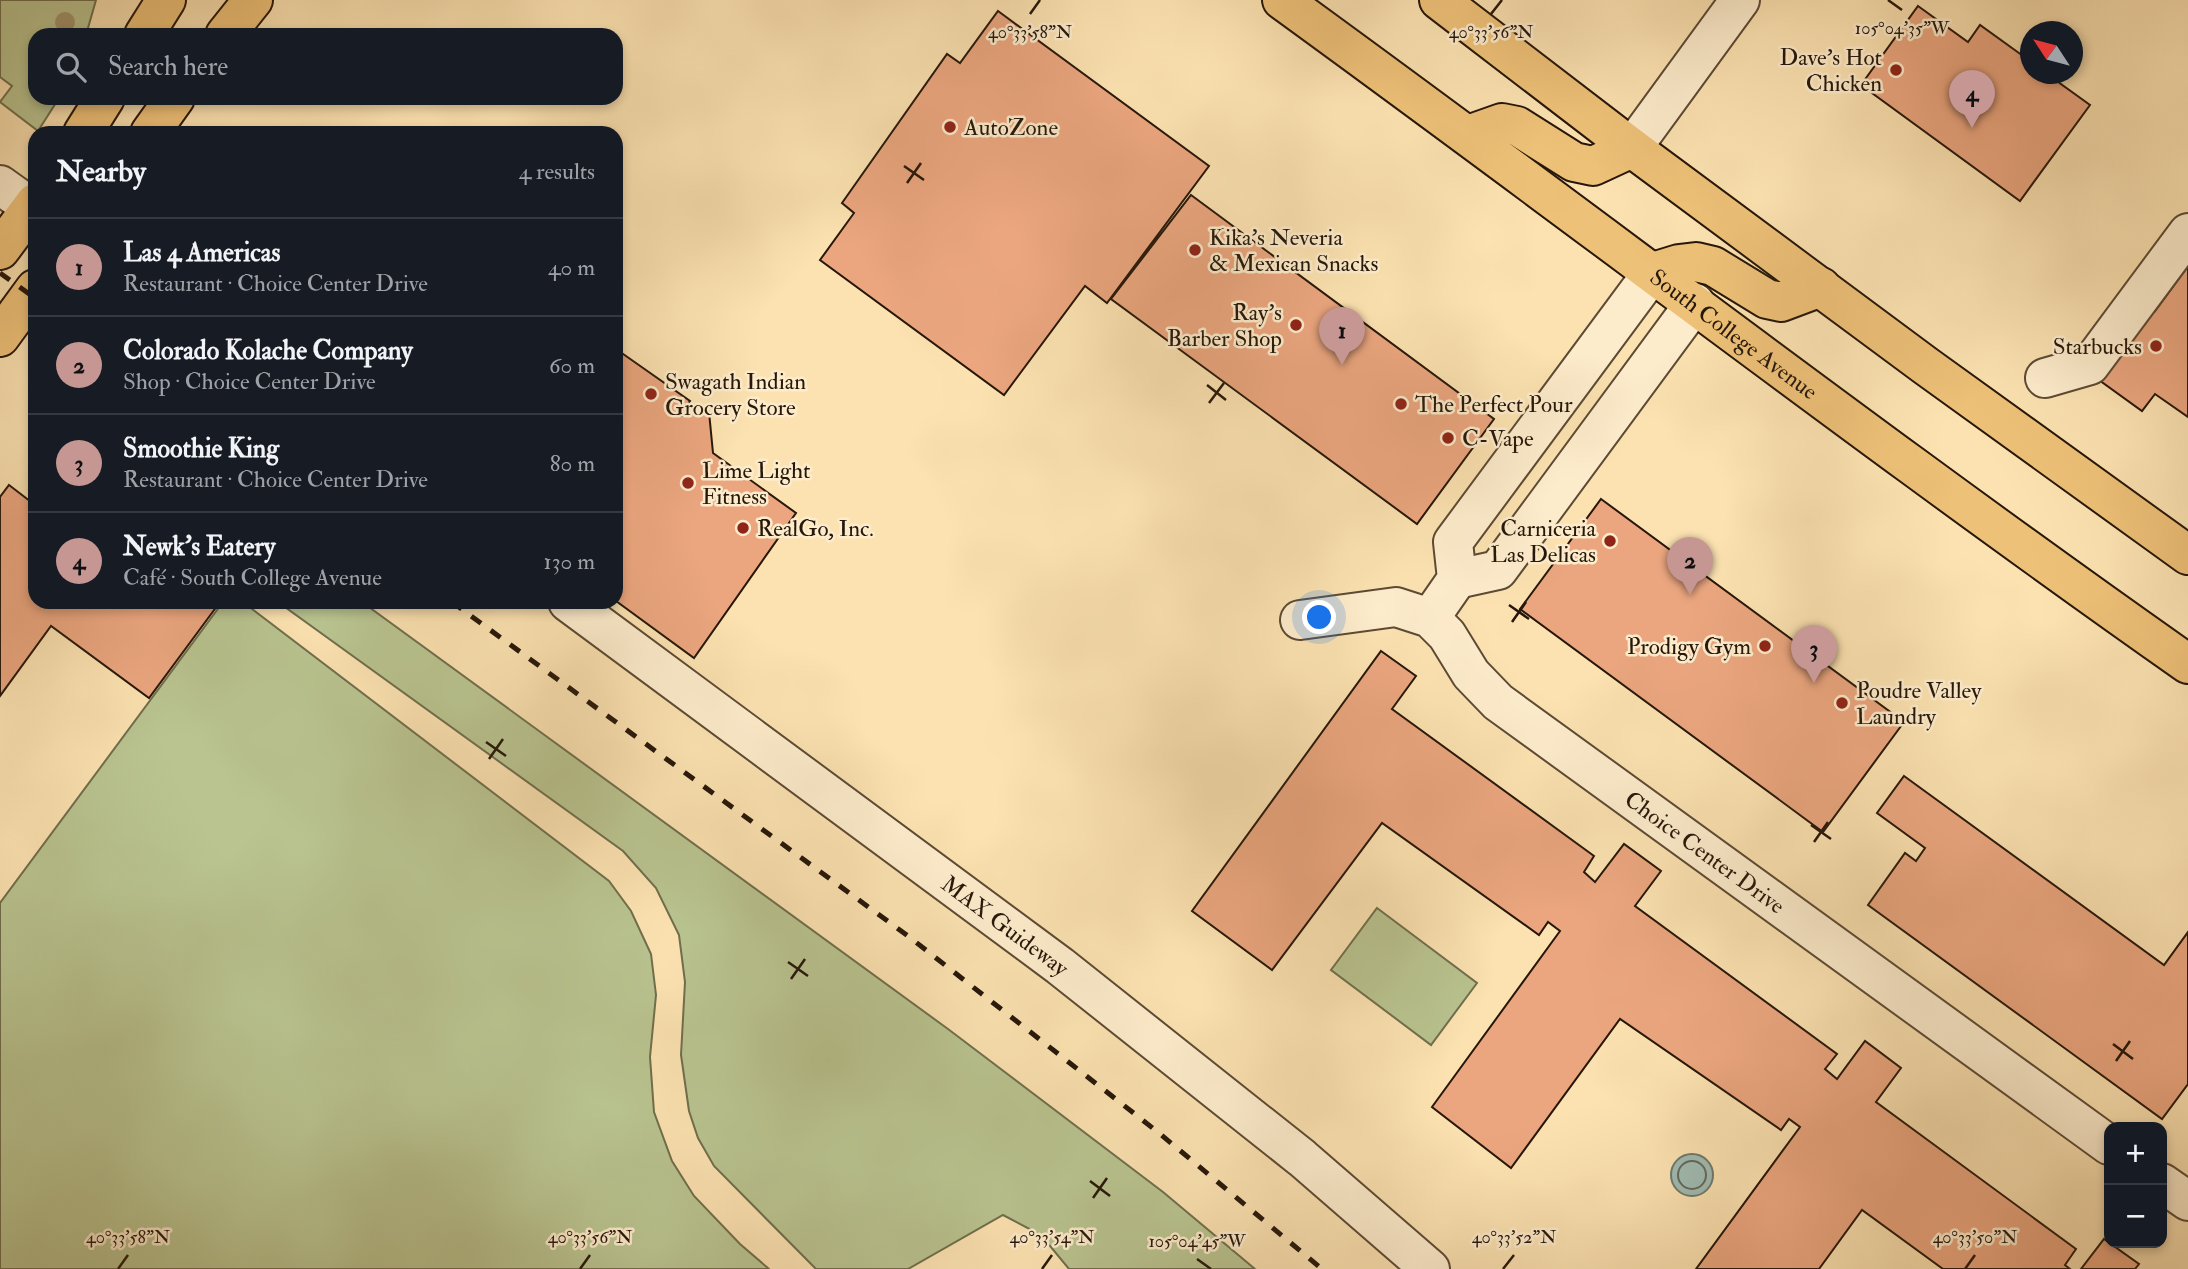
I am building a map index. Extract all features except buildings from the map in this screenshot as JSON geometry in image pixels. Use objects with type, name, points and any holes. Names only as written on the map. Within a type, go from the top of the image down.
[{"type":"main road","points":[[148,28],[166,0]]},
{"type":"main road","points":[[231,28],[253,0]]},
{"type":"main road","name":"South College Avenue","points":[[1282,0],[2063,576],[2188,664]]},
{"type":"main road","points":[[1439,0],[1632,148],[1926,366],[2188,555]]},
{"type":"main road","points":[[87,126],[101,105]]},
{"type":"main road","points":[[154,126],[170,105]]},
{"type":"main road","points":[[1468,135],[1502,123],[1517,126],[1574,162],[1593,166],[1632,148]]},
{"type":"main road","points":[[0,250],[28,215]]},
{"type":"main road","points":[[1653,272],[1696,261],[1713,266],[1767,299],[1781,302],[1821,287]]},
{"type":"main road","points":[[0,337],[28,299]]},
{"type":"street","points":[[1632,148],[1740,0]]},
{"type":"street","points":[[0,185],[28,203]]},
{"type":"street","points":[[2045,378],[2090,365],[2188,233]]},
{"type":"street","points":[[1458,579],[1453,542],[1653,272]]},
{"type":"street","points":[[1300,620],[1396,607],[1430,618],[1458,579],[1498,570],[1695,303]]},
{"type":"street","name":"MAX Guideway","points":[[577,609],[1060,966],[1302,1158],[1430,1269]]},
{"type":"street","name":"Choice Center Drive","points":[[1430,618],[1447,635],[1471,674],[1498,702],[2104,1141]]},
{"type":"street","points":[[2165,1185],[2188,1202]]},
{"type":"green space","points":[[0,0],[96,0],[88,28],[28,28],[28,105],[55,105],[41,126],[31,126],[0,102],[12,86],[0,77]]},
{"type":"green space","points":[[218,609],[252,609],[609,881],[631,911],[651,954],[656,995],[650,1057],[654,1112],[672,1161],[694,1196],[740,1244],[769,1269],[0,1269],[0,903]]},
{"type":"green space","points":[[288,609],[372,609],[948,1029],[1163,1192],[1255,1269],[1069,1269],[1041,1235],[1003,1215],[908,1269],[816,1269],[714,1166],[698,1138],[689,1111],[681,1055],[685,982],[679,935],[656,888],[623,851]]},
{"type":"green space","points":[[1377,908],[1477,983],[1431,1045],[1331,970]]},
{"type":"water","points":[[1692,1154],[1707,1160],[1713,1175],[1707,1190],[1692,1196],[1677,1190],[1671,1175],[1677,1160]]},
{"type":"railway","points":[[0,273],[28,293]]},
{"type":"railway","points":[[462,609],[908,936],[1159,1133],[1322,1269]]},
{"type":"place","name":"Dave's Hot Chicken","points":[[1896,70]]},
{"type":"place","name":"AutoZone","points":[[950,127]]},
{"type":"place","name":"Newk's Eatery","points":[[1972,128]]},
{"type":"place","name":"Kika's Neveria & Mexican Snacks","points":[[1195,250]]},
{"type":"place","name":"Ray's Barber Shop","points":[[1296,325]]},
{"type":"place","name":"Starbucks","points":[[2156,346]]},
{"type":"place","name":"Las 4 Americas","points":[[1342,365]]},
{"type":"place","name":"Swagath Indian Grocery Store","points":[[651,394]]},
{"type":"place","name":"The Perfect Pour","points":[[1401,404]]},
{"type":"place","name":"C-Vape","points":[[1448,438]]},
{"type":"place","name":"Lime Light Fitness","points":[[688,483]]},
{"type":"place","name":"RealGo, Inc.","points":[[743,528]]},
{"type":"place","name":"Carniceria Las Delicas","points":[[1610,541]]},
{"type":"place","name":"Colorado Kolache Company","points":[[1690,595]]},
{"type":"place","name":"Prodigy Gym","points":[[1765,646]]},
{"type":"place","name":"Smoothie King","points":[[1814,683]]},
{"type":"place","name":"Poudre Valley Laundry","points":[[1842,703]]}]
